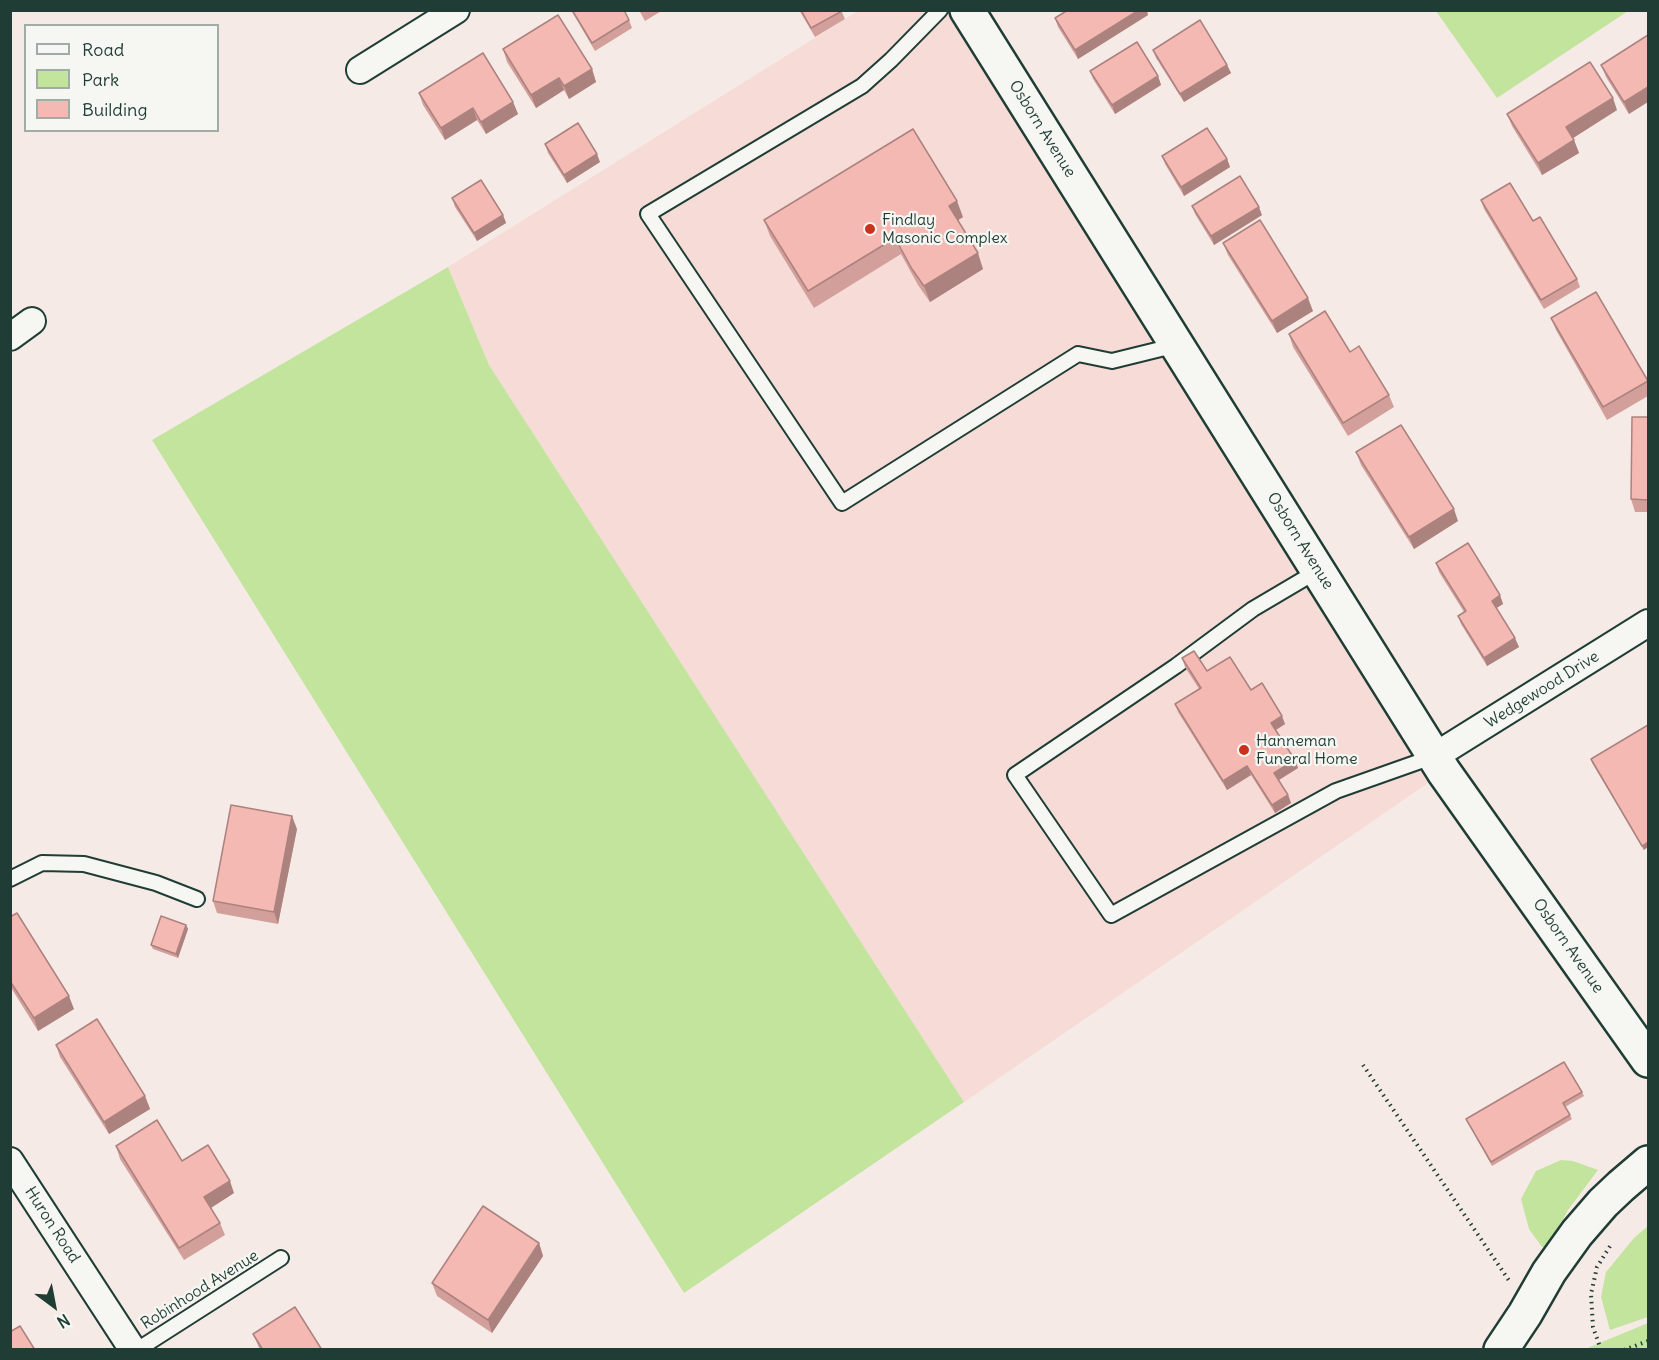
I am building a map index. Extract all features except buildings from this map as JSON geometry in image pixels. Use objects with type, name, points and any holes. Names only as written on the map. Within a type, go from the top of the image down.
[{"type":"main road","name":"Osborn Avenue","points":[[967,10],[1435,756],[1648,1060]]},
{"type":"main road","points":[[1501,1350],[1549,1272],[1577,1233],[1603,1203],[1648,1163]]},
{"type":"street","points":[[360,70],[456,10]]},
{"type":"street","points":[[10,337],[32,321]]},
{"type":"street","name":"Wedgewood Drive","points":[[1435,756],[1648,623]]},
{"type":"street","name":"Huron Road","points":[[10,1161],[133,1350]]},
{"type":"lane","points":[[940,10],[862,86],[648,214],[842,503],[1078,354],[1112,361],[1178,345]]},
{"type":"lane","points":[[1318,570],[1253,609],[1176,666],[1015,775],[1111,915],[1336,791],[1435,756]]},
{"type":"lane","points":[[10,879],[42,863],[84,864],[156,883],[197,899]]},
{"type":"lane","name":"Robinhood Avenue","points":[[137,1350],[281,1258]]},
{"type":"path","points":[[1363,1065],[1511,1285],[1531,1304]]},
{"type":"path","points":[[1601,1350],[1593,1327],[1591,1294],[1597,1267],[1613,1241]]},
{"type":"path","points":[[1624,1350],[1648,1341]]},
{"type":"shaded area","points":[[858,11],[967,11],[1444,772],[964,1102],[489,365],[448,267]]},
{"type":"green space","points":[[1436,11],[1628,11],[1497,98]]},
{"type":"green space","points":[[448,267],[489,365],[964,1102],[684,1293],[152,440]]},
{"type":"green space","points":[[1561,1160],[1573,1161],[1598,1170],[1568,1210],[1548,1247],[1542,1247],[1529,1229],[1521,1199],[1536,1171]]},
{"type":"green space","points":[[1648,1226],[1648,1317],[1610,1330],[1601,1297],[1606,1272],[1634,1238]]},
{"type":"green space","points":[[1648,1323],[1648,1349],[1585,1349]]},
{"type":"place","name":"Findlay Masonic Complex","points":[[870,229]]},
{"type":"place","name":"Hanneman Funeral Home","points":[[1244,750]]}]
